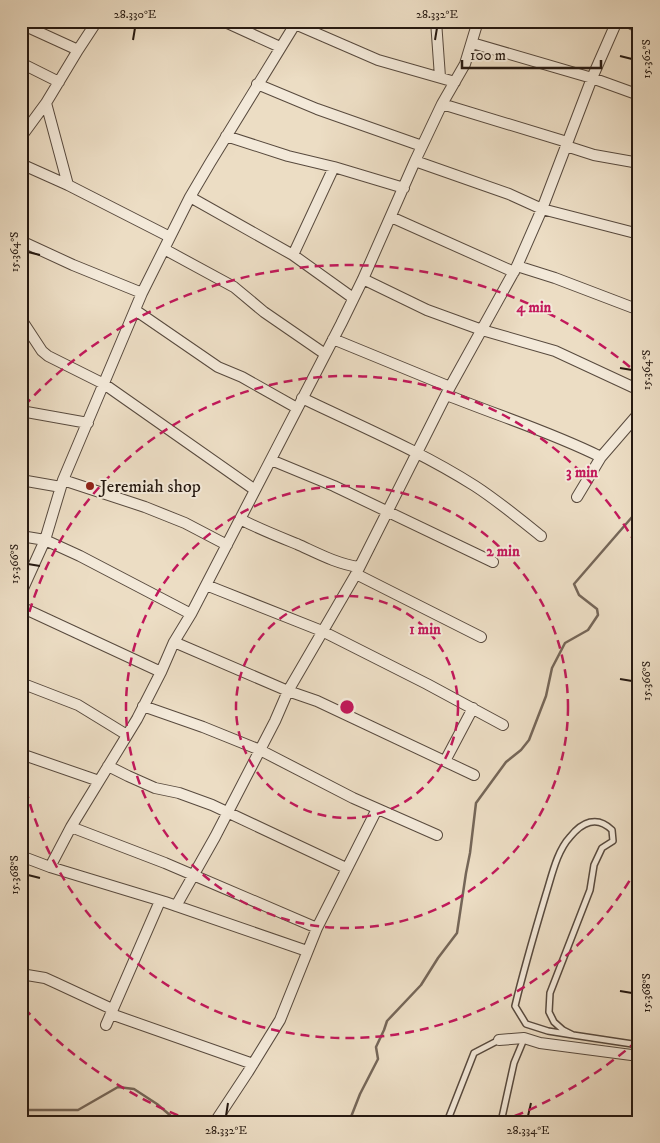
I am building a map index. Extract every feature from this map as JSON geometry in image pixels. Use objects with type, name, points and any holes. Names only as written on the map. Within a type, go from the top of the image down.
[{"type":"street","points":[[22,135],[46,103],[98,21]]},
{"type":"street","points":[[223,21],[280,47]]},
{"type":"street","points":[[436,21],[440,77]]},
{"type":"street","points":[[50,867],[143,706],[174,642],[191,614],[364,279],[422,146],[442,104],[465,64],[478,21]]},
{"type":"street","points":[[176,906],[194,876],[260,750],[288,691],[357,571],[449,391],[515,269],[542,209],[592,78],[617,21]]},
{"type":"street","points":[[626,21],[639,28]]},
{"type":"street","points":[[21,594],[45,540],[62,484],[142,292],[190,197],[257,84],[296,23],[378,60],[455,82]]},
{"type":"street","points":[[21,24],[78,50]]},
{"type":"street","points":[[472,43],[592,78],[639,96]]},
{"type":"street","points":[[21,63],[59,82]]},
{"type":"street","points":[[257,84],[317,109],[422,146]]},
{"type":"street","points":[[46,103],[68,184]]},
{"type":"street","points":[[442,104],[567,144],[594,155],[639,163]]},
{"type":"street","points":[[226,136],[288,156],[404,188]]},
{"type":"street","points":[[415,161],[509,194],[542,209],[639,234]]},
{"type":"street","points":[[21,164],[68,184],[170,237]]},
{"type":"street","points":[[293,255],[334,168]]},
{"type":"street","points":[[190,197],[293,255],[354,298]]},
{"type":"street","points":[[391,217],[515,269],[555,278],[639,310]]},
{"type":"street","points":[[21,241],[73,265],[142,292]]},
{"type":"street","points":[[164,248],[234,287],[264,312],[325,354]]},
{"type":"street","points":[[364,279],[427,310],[482,330],[555,351],[639,390]]},
{"type":"street","points":[[135,310],[218,367],[242,377],[297,408]]},
{"type":"street","points":[[21,319],[42,351],[48,356],[104,384],[255,490]]},
{"type":"street","points":[[333,339],[449,391],[499,416],[566,439],[602,457]]},
{"type":"street","points":[[302,398],[417,453],[487,494],[542,536]]},
{"type":"street","points":[[21,411],[88,423]]},
{"type":"street","points":[[577,497],[602,457],[639,413]]},
{"type":"street","points":[[271,460],[334,486],[493,562]]},
{"type":"street","points":[[21,480],[62,484],[145,507],[185,523],[227,545]]},
{"type":"street","points":[[240,519],[262,531],[347,566],[481,637]]},
{"type":"street","points":[[21,536],[45,540],[80,556],[191,614]]},
{"type":"street","points":[[206,585],[322,631],[473,708],[503,726]]},
{"type":"street","points":[[21,606],[161,672]]},
{"type":"street","points":[[174,642],[288,691],[317,701],[474,775]]},
{"type":"street","points":[[21,683],[78,704],[127,735]]},
{"type":"street","points":[[143,706],[260,750],[377,809],[437,835]]},
{"type":"street","points":[[444,761],[473,708]]},
{"type":"street","points":[[21,754],[99,781]]},
{"type":"street","points":[[108,766],[155,788],[179,793],[227,813],[346,868]]},
{"type":"street","points":[[215,1122],[280,1020],[317,928],[377,809]]},
{"type":"street","points":[[71,828],[124,846],[317,928]]},
{"type":"street","points":[[21,856],[307,951]]},
{"type":"street","points":[[106,1025],[160,901]]},
{"type":"street","points":[[21,974],[56,982],[111,1012],[253,1064]]},
{"type":"street","points":[[498,1040],[524,1038],[540,1043],[639,1056]]},
{"type":"lane","points":[[573,1035],[563,1030],[554,1022],[549,1012],[550,993],[590,890],[594,865],[602,848],[613,841],[612,830],[608,826],[594,822],[586,822],[569,837],[552,873],[526,959],[515,1006],[526,1024],[548,1031],[573,1035],[639,1045]]},
{"type":"lane","points":[[501,1122],[514,1063],[524,1038]]},
{"type":"lane","points":[[447,1122],[474,1053],[498,1040]]},
{"type":"waterway","points":[[349,1122],[360,1094],[378,1059],[376,1047],[387,1021],[421,985],[457,933],[476,803],[506,762],[521,750],[529,740],[546,696],[552,668],[565,643],[588,630],[598,615],[597,609],[579,595],[574,584],[639,509]]},
{"type":"waterway","points":[[21,1110],[78,1110],[118,1087],[134,1089],[157,1104],[178,1122]]},
{"type":"place","name":"Jeremiah shop","points":[[90,486]]}]
